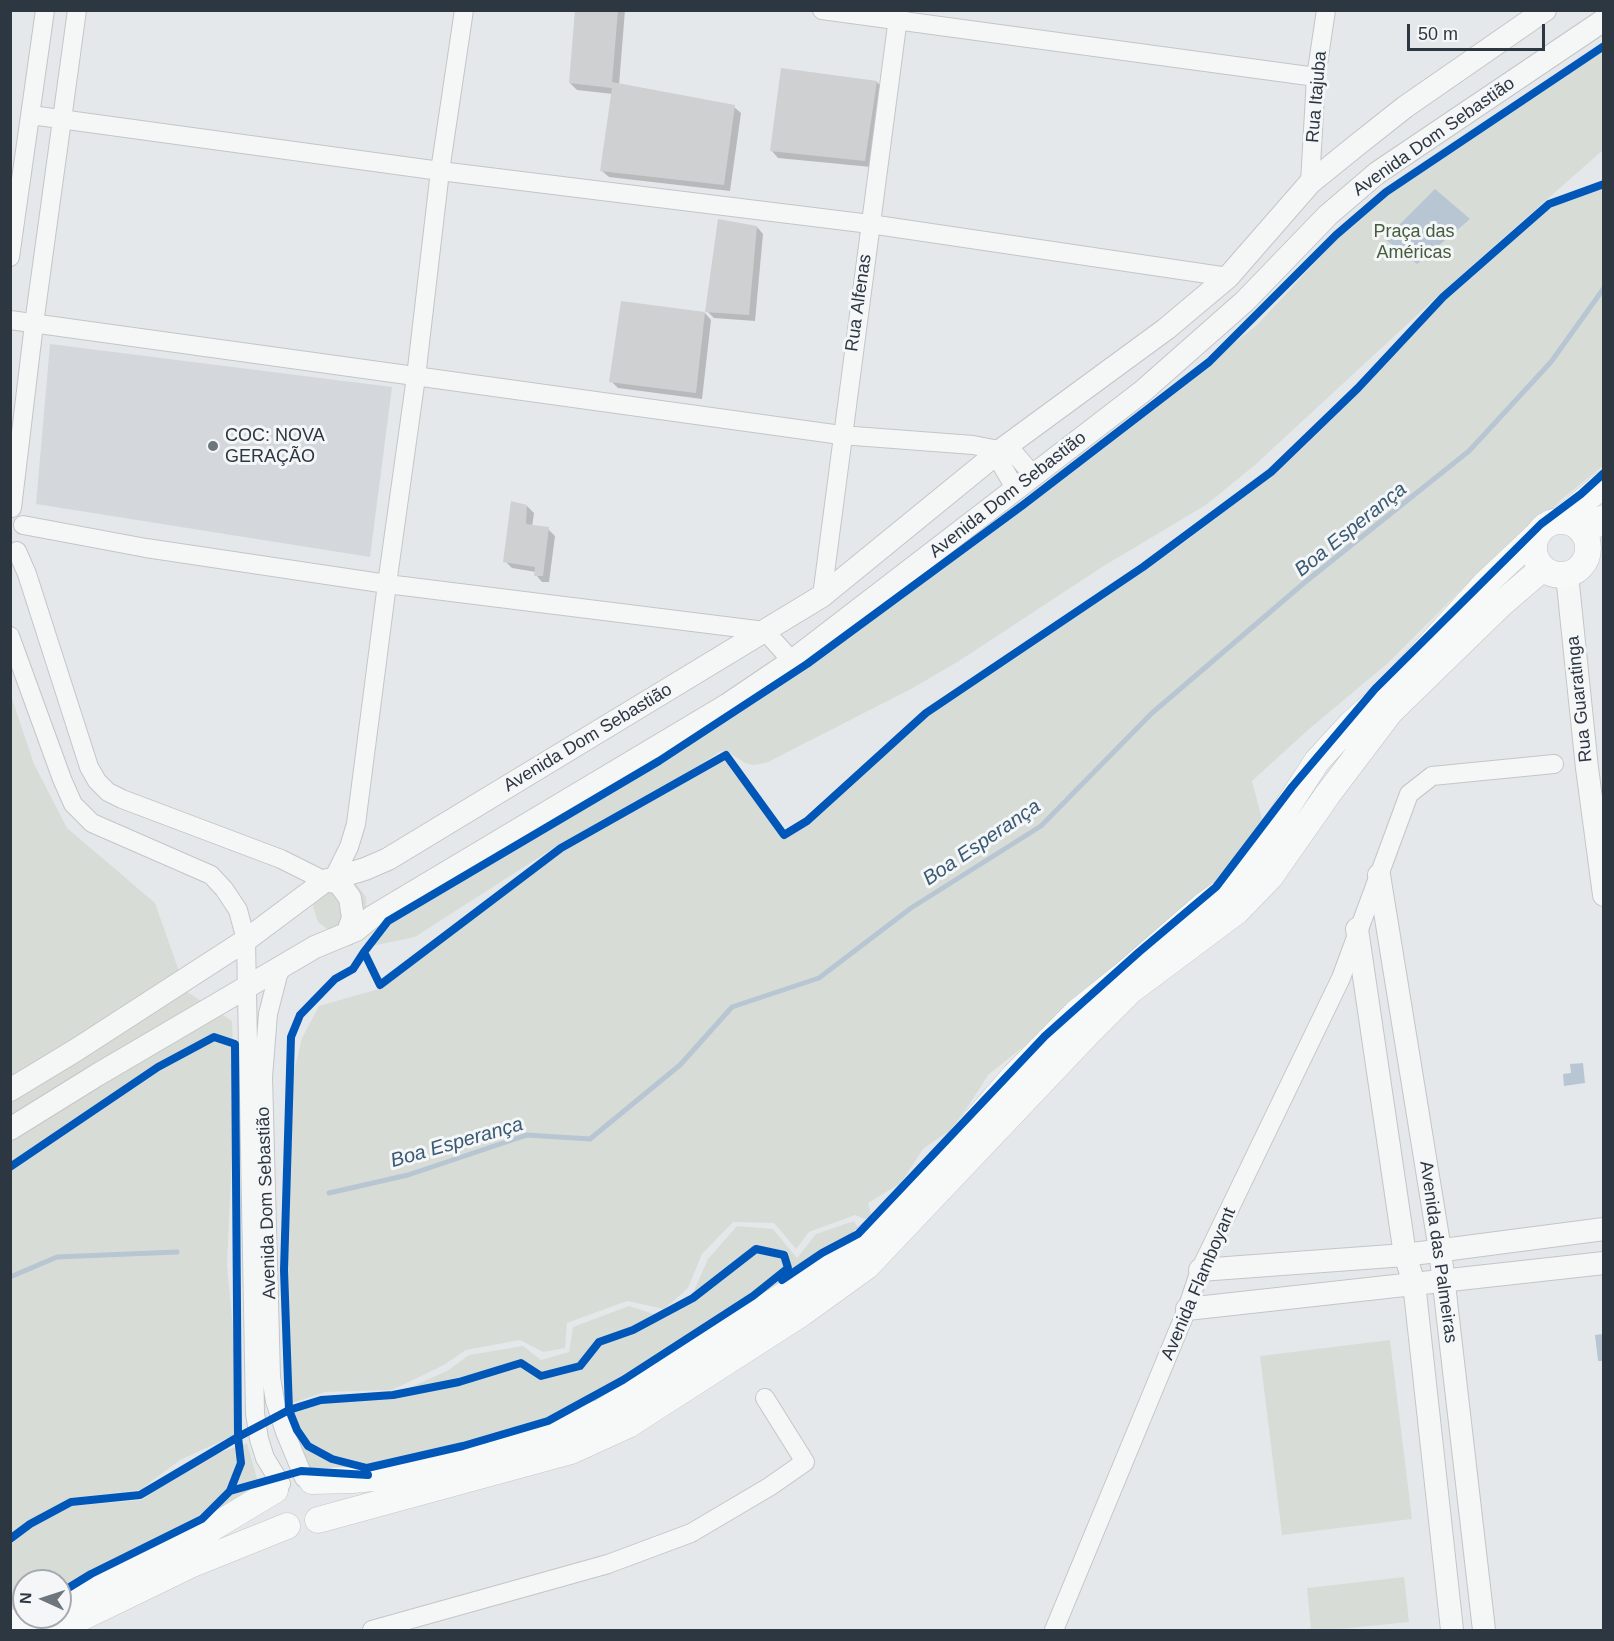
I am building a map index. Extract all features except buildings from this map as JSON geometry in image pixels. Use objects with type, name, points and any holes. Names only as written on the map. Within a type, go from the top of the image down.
[{"type":"main road","points":[[72,1599],[207,1531],[293,1483],[394,1476],[510,1446],[602,1412],[836,1262],[894,1215],[1014,1076],[1076,1013],[1203,906],[1228,888],[1252,861],[1317,761],[1351,724],[1390,689],[1485,584],[1537,535],[1542,527],[1561,520],[1604,484]]},
{"type":"main road","points":[[1537,535],[1534,553],[1542,568],[1558,575],[1567,575],[1577,571],[1584,563],[1588,553],[1588,543],[1594,525],[1578,526],[1561,520]]},
{"type":"main road","points":[[56,1630],[190,1565],[287,1526],[303,1528],[318,1520],[571,1451],[628,1425],[802,1312],[867,1266],[1130,991],[1238,911],[1269,877],[1390,712],[1500,605],[1542,568]]},
{"type":"main road","points":[[293,1483],[319,1487],[324,1504],[318,1520]]},
{"type":"main road","points":[[287,1526],[275,1515],[272,1507],[293,1483]]},
{"type":"street","points":[[10,257],[45,10]]},
{"type":"street","points":[[77,10],[11,507],[19,515],[23,525],[23,534],[14,554],[27,574],[88,767],[97,781],[108,792],[122,800],[335,878],[350,898],[353,918],[347,934]]},
{"type":"street","points":[[335,878],[350,847],[356,824],[416,376],[440,171],[464,10]]},
{"type":"street","points":[[822,10],[898,15],[1316,77]]},
{"type":"street","name":"Rua Itajuba","points":[[1310,183],[1316,77],[1326,10]]},
{"type":"street","name":"Avenida Dom Sebastião","points":[[10,1090],[253,935],[335,878],[388,859],[822,596],[1001,450],[1166,329],[1228,277],[1310,183],[1405,107],[1545,10]]},
{"type":"street","name":"Rua Alfenas","points":[[822,596],[898,15]]},
{"type":"street","name":"Avenida Dom Sebastião","points":[[293,1483],[285,1432],[275,1401],[272,1377],[263,1077],[268,1014],[278,975],[283,966],[315,947],[347,934],[727,705],[792,661],[1143,391],[1245,301],[1328,215],[1377,173],[1604,20]]},
{"type":"street","points":[[31,115],[440,171],[870,224],[1228,277]]},
{"type":"street","points":[[10,320],[842,435],[973,445],[1014,453],[1024,482]]},
{"type":"street","points":[[23,525],[146,548],[387,584],[765,631],[792,661]]},
{"type":"street","name":"Rua Guaratinga","points":[[1567,575],[1595,767],[1604,895]]},
{"type":"street","name":"Avenida Dom Sebastião","points":[[10,636],[73,804],[92,823],[211,875],[225,889],[253,935],[248,987],[255,1413],[265,1458],[293,1483]]},
{"type":"street","name":"Avenida Flamboyant","points":[[1054,1630],[1187,1309],[1200,1270],[1341,978],[1357,929],[1409,794],[1432,776],[1554,764]]},
{"type":"street","name":"Avenida das Palmeiras","points":[[1379,874],[1440,1250],[1484,1630]]},
{"type":"street","name":"Avenida das Palmeiras","points":[[1357,929],[1406,1255],[1414,1283],[1452,1630]]},
{"type":"street","points":[[10,1129],[283,966]]},
{"type":"street","points":[[1200,1270],[1406,1255],[1604,1229]]},
{"type":"street","points":[[1187,1309],[1604,1263]]},
{"type":"street","points":[[372,1630],[608,1564],[691,1533],[759,1493],[804,1462],[765,1398]]},
{"type":"shaded area","name":"COC: NOVA GERAÇÃO","points":[[50,344],[392,387],[370,557],[36,504]]},
{"type":"green space","name":"Praça das Américas","points":[[1603,45],[1603,150],[1441,293],[1255,465],[1206,505],[1102,567],[959,661],[911,689],[766,763],[753,765],[745,763],[727,751],[721,751],[641,803],[555,847],[415,937],[372,946],[392,923],[802,672],[1256,326],[1338,238],[1388,191],[1453,142],[1496,118]]},
{"type":"green space","points":[[1603,187],[1603,466],[1563,498],[1499,564],[1465,586],[1388,663],[1308,730],[1252,781],[1262,819],[1232,867],[1172,915],[1107,975],[1068,1005],[1023,1047],[988,1075],[950,1130],[923,1149],[901,1183],[868,1203],[872,1217],[865,1219],[855,1215],[809,1232],[796,1249],[774,1223],[733,1222],[702,1254],[688,1288],[664,1309],[627,1301],[567,1323],[565,1348],[543,1352],[520,1340],[466,1350],[444,1365],[392,1390],[325,1392],[287,1405],[284,1270],[287,1162],[294,1071],[302,1038],[319,1006],[382,988],[563,850],[727,757],[783,838],[809,822],[928,715],[1186,541],[1273,475],[1359,391],[1444,301],[1543,211]]},
{"type":"green space","points":[[10,693],[34,764],[67,828],[155,903],[186,991],[232,1021],[235,1090],[227,1265],[235,1349],[236,1397],[241,1432],[180,1460],[140,1490],[70,1498],[26,1522],[11,1535]]},
{"type":"green space","points":[[351,881],[366,897],[367,913],[330,931],[318,922],[313,907],[314,899]]},
{"type":"green space","points":[[854,1221],[860,1231],[600,1406],[396,1470],[356,1473],[307,1468],[284,1418],[321,1400],[393,1395],[447,1371],[469,1355],[523,1346],[541,1360],[569,1352],[573,1327],[629,1306],[663,1317],[693,1293],[708,1259],[737,1226],[773,1229],[797,1258],[816,1234]]},
{"type":"green space","points":[[1390,1340],[1412,1519],[1282,1535],[1260,1356]]},
{"type":"green space","points":[[247,1443],[261,1493],[72,1591],[72,1569],[12,1569],[11,1619],[11,1544],[30,1528],[71,1506],[142,1500],[187,1464]]},
{"type":"green space","points":[[1404,1577],[1409,1622],[1311,1630],[1307,1588]]},
{"type":"water","points":[[1435,189],[1470,219],[1417,264],[1385,239]]},
{"type":"water","points":[[1583,1063],[1585,1083],[1564,1086],[1563,1074],[1571,1073],[1570,1064]]},
{"type":"water","points":[[1603,1334],[1603,1361],[1598,1361],[1595,1335]]},
{"type":"waterway","name":"Boa Esperança","points":[[329,1193],[408,1175],[527,1135],[590,1139],[680,1065],[732,1007],[819,978],[911,908],[1041,826],[1152,713],[1304,583],[1469,451],[1551,362],[1604,288]]},
{"type":"waterway","name":"Boa Esperança","points":[[10,1277],[57,1257],[177,1252]]},
{"type":"cycle path","points":[[10,1167],[158,1067],[214,1037],[235,1044],[238,1437],[289,1410],[321,1400],[393,1395],[459,1382],[521,1363],[541,1376],[580,1366],[599,1342],[633,1330],[693,1298],[756,1249],[784,1255],[788,1268],[753,1296],[623,1380],[548,1421],[463,1446],[367,1468],[332,1459],[308,1446],[297,1430],[289,1410],[284,1270],[291,1037],[300,1015],[335,979],[353,969],[388,921],[659,761],[807,664],[1023,505],[1209,362],[1336,235],[1386,192],[1604,46]]},
{"type":"cycle path","points":[[364,952],[380,985],[561,848],[726,755],[784,835],[807,821],[926,713],[1143,567],[1271,472],[1358,388],[1443,297],[1549,204],[1604,184]]},
{"type":"cycle path","points":[[782,1280],[822,1253],[858,1234],[1045,1036],[1216,887],[1292,787],[1375,689],[1541,524],[1581,494],[1604,473]]},
{"type":"cycle path","points":[[10,1539],[30,1524],[71,1502],[140,1495],[238,1437],[241,1463],[230,1491],[202,1519],[72,1586]]},
{"type":"cycle path","points":[[230,1491],[301,1471],[368,1475]]},
{"type":"place","name":"COC: NOVA GERAÇÃO","points":[[213,446]]}]
